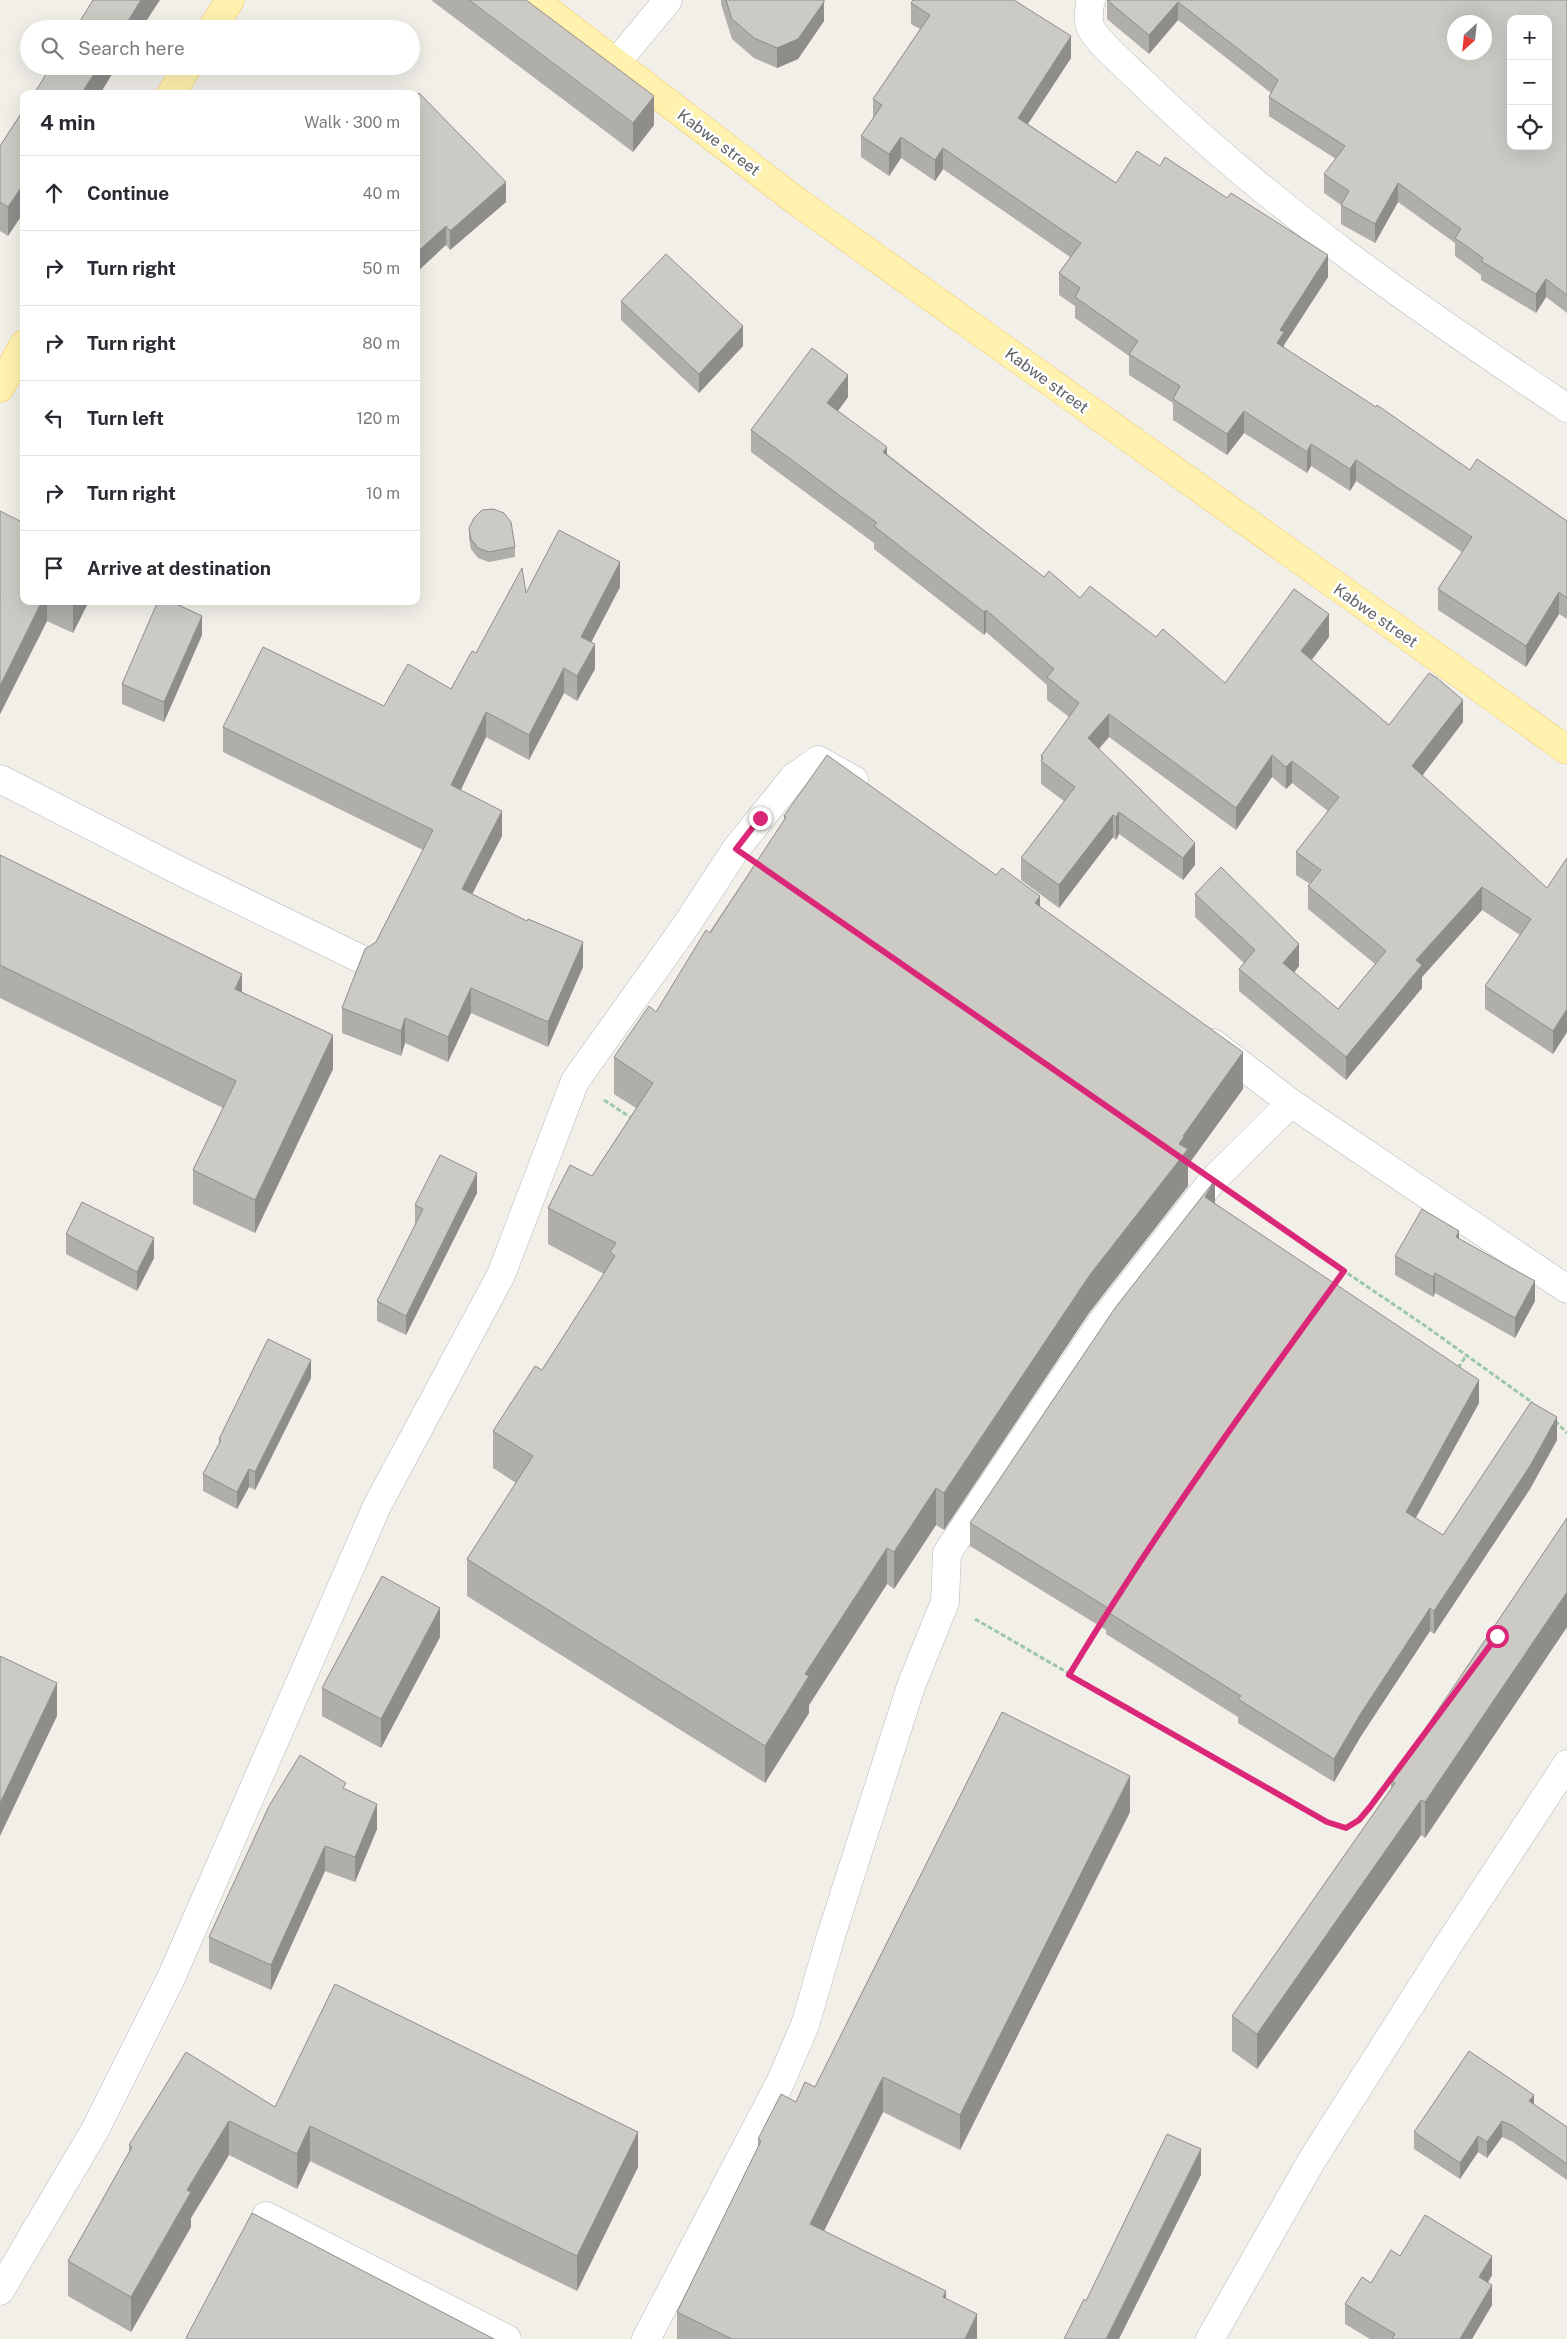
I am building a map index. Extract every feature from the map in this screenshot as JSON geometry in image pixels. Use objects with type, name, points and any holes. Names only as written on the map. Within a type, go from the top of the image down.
[{"type":"main road","points":[[218,20],[230,0]]},
{"type":"main road","name":"Kabwe street","points":[[534,0],[799,203],[1567,750]]},
{"type":"main road","points":[[173,90],[183,75]]},
{"type":"main road","points":[[2,377],[20,350]]},
{"type":"street","points":[[616,63],[668,0]]},
{"type":"street","points":[[1091,0],[1090,27],[1105,46],[1174,113],[1233,164],[1387,284],[1567,408]]},
{"type":"street","points":[[0,2291],[95,2130],[171,1978],[376,1506],[500,1275],[575,1081],[679,934],[736,849],[794,777],[818,760],[878,796]]},
{"type":"street","points":[[0,780],[180,871],[361,959]]},
{"type":"street","points":[[1196,1031],[1291,1102],[1567,1289]]},
{"type":"street","points":[[646,2339],[780,2081],[806,2025],[830,1939],[911,1686],[945,1602],[947,1553],[1102,1322],[1212,1181],[1291,1102]]},
{"type":"street","points":[[1210,2339],[1312,2160],[1442,1955],[1567,1764]]},
{"type":"street","points":[[266,2216],[507,2339]]},
{"type":"path","points":[[575,1081],[641,1124]]},
{"type":"path","points":[[1212,1181],[1534,1404]]},
{"type":"path","points":[[1332,1287],[1344,1271]]},
{"type":"path","points":[[1455,1372],[1466,1356]]},
{"type":"path","points":[[1549,1415],[1567,1433]]},
{"type":"path","points":[[945,1602],[1327,1822],[1346,1828],[1359,1820],[1398,1771]]},
{"type":"path","points":[[1069,1675],[1105,1616]]},
{"type":"building","points":[[93,0],[141,0],[129,20],[81,20]]},
{"type":"building","points":[[469,0],[526,0],[654,96],[633,123]]},
{"type":"building","points":[[726,0],[824,0],[824,2],[798,39],[777,48],[754,38],[732,19]]},
{"type":"building","points":[[913,0],[1014,0],[1071,36],[1018,118],[1116,183],[1137,151],[1160,166],[1165,157],[1227,198],[1231,193],[1328,255],[1280,330],[1284,332],[1277,343],[1376,407],[1377,405],[1470,470],[1477,459],[1567,521],[1567,598],[1559,592],[1526,646],[1438,589],[1472,537],[1356,460],[1350,469],[1311,444],[1307,452],[1244,411],[1227,434],[1173,399],[1180,386],[1129,354],[1138,341],[1075,297],[1080,288],[1059,273],[1081,243],[943,148],[935,160],[901,137],[889,154],[861,136],[882,105],[873,99],[930,15],[911,3]]},
{"type":"building","points":[[1107,0],[1567,0],[1567,295],[1546,279],[1536,294],[1481,261],[1483,258],[1455,238],[1461,229],[1398,183],[1375,224],[1341,205],[1349,191],[1324,174],[1345,146],[1269,97],[1278,80],[1178,2],[1149,35]]},
{"type":"building","points":[[46,75],[93,75],[84,90],[36,90]]},
{"type":"building","points":[[420,94],[506,182],[450,231],[446,226],[420,249]]},
{"type":"building","points":[[20,115],[20,189],[8,207],[0,202],[0,146]]},
{"type":"building","points":[[666,254],[743,326],[699,374],[621,301]]},
{"type":"building","points":[[812,348],[848,375],[827,403],[887,447],[883,452],[1044,577],[1049,571],[1080,598],[1090,586],[1156,637],[1163,629],[1225,683],[1294,589],[1329,614],[1301,651],[1389,725],[1429,673],[1463,700],[1412,766],[1547,888],[1567,858],[1567,1009],[1553,1031],[1485,986],[1531,919],[1482,887],[1416,960],[1422,965],[1346,1057],[1239,969],[1255,950],[1195,894],[1221,867],[1299,944],[1283,963],[1338,1009],[1386,951],[1308,886],[1321,870],[1296,852],[1339,797],[1292,761],[1286,767],[1272,755],[1236,808],[1109,714],[1088,738],[1195,843],[1183,858],[1119,812],[1116,817],[1113,815],[1059,885],[1021,858],[1075,787],[1041,761],[1043,758],[1041,756],[1079,703],[1047,677],[1054,669],[986,610],[984,612],[874,526],[877,523],[751,430]]},
{"type":"building","points":[[493,509],[504,513],[511,522],[515,547],[489,552],[478,548],[471,539],[469,528],[474,518],[482,510]]},
{"type":"building","points":[[0,511],[20,521],[20,605],[40,605],[0,686]]},
{"type":"building","points":[[559,530],[620,562],[581,637],[595,644],[577,676],[564,668],[529,735],[486,712],[451,785],[502,811],[462,889],[527,921],[528,919],[583,942],[548,1022],[471,988],[448,1037],[405,1018],[401,1031],[342,1008],[365,949],[376,942],[433,830],[223,727],[263,647],[384,706],[408,664],[451,689],[472,651],[476,653],[522,568],[526,593]]},
{"type":"building","points":[[156,605],[179,605],[202,616],[164,702],[122,684]]},
{"type":"building","points":[[827,755],[996,875],[1002,868],[1040,896],[1035,903],[1243,1052],[1183,1136],[1179,1144],[1188,1149],[1089,1276],[944,1493],[936,1488],[894,1552],[887,1548],[805,1674],[809,1676],[765,1746],[467,1559],[533,1456],[493,1431],[535,1366],[542,1370],[615,1256],[610,1252],[616,1243],[548,1208],[570,1165],[592,1176],[653,1083],[614,1057],[649,1006],[656,1012],[706,930],[710,933],[786,817],[784,816]]},
{"type":"building","points":[[0,855],[242,974],[235,989],[333,1035],[255,1200],[193,1170],[236,1081],[0,965]]},
{"type":"building","points":[[440,1155],[477,1173],[406,1316],[377,1301],[423,1209],[415,1205]]},
{"type":"building","points":[[1215,1180],[1205,1197],[1479,1380],[1406,1512],[1443,1535],[1531,1402],[1557,1417],[1530,1466],[1434,1611],[1430,1608],[1361,1713],[1334,1759],[1238,1699],[1241,1696],[1106,1611],[1108,1608],[970,1523],[1115,1308]]},
{"type":"building","points":[[82,1202],[154,1238],[137,1272],[66,1234]]},
{"type":"building","points":[[1422,1209],[1459,1231],[1456,1237],[1535,1281],[1515,1318],[1435,1273],[1433,1277],[1395,1256]]},
{"type":"building","points":[[268,1339],[311,1360],[255,1472],[249,1469],[237,1492],[203,1474]]},
{"type":"building","points":[[1567,1518],[1567,1592],[1425,1802],[1421,1800],[1257,2034],[1232,2016],[1395,1783],[1391,1780]]},
{"type":"building","points":[[382,1576],[440,1608],[381,1719],[322,1688]]},
{"type":"building","points":[[0,1656],[57,1683],[0,1803]]},
{"type":"building","points":[[1002,1712],[1130,1776],[960,2115],[883,2077],[810,2224],[946,2291],[943,2297],[977,2314],[965,2339],[732,2339],[677,2312],[761,2141],[758,2139],[781,2094],[796,2102],[805,2082],[815,2087]]},
{"type":"building","points":[[300,1755],[346,1783],[343,1788],[377,1804],[355,1857],[325,1846],[271,1965],[209,1937],[269,1806]]},
{"type":"building","points":[[335,1984],[638,2132],[577,2256],[310,2126],[297,2154],[229,2121],[187,2190],[191,2192],[131,2297],[68,2261],[132,2147],[129,2145],[186,2052],[275,2107]]},
{"type":"building","points":[[1469,2051],[1534,2095],[1529,2101],[1567,2127],[1567,2164],[1513,2126],[1502,2121],[1487,2142],[1478,2136],[1460,2163],[1414,2132]]},
{"type":"building","points":[[1167,2134],[1201,2149],[1106,2339],[1064,2339],[1084,2299],[1086,2301]]},
{"type":"building","points":[[252,2213],[494,2339],[186,2338]]},
{"type":"building","points":[[1425,2215],[1492,2256],[1479,2277],[1492,2285],[1460,2339],[1392,2339],[1395,2334],[1345,2304],[1362,2277],[1371,2283],[1391,2250],[1400,2256]]},
{"type":"route","points":[[760,818],[736,849],[1344,1271],[1222,1440],[1125,1582],[1069,1675],[1327,1822],[1346,1828],[1359,1820],[1370,1807],[1431,1728],[1497,1636]]}]
